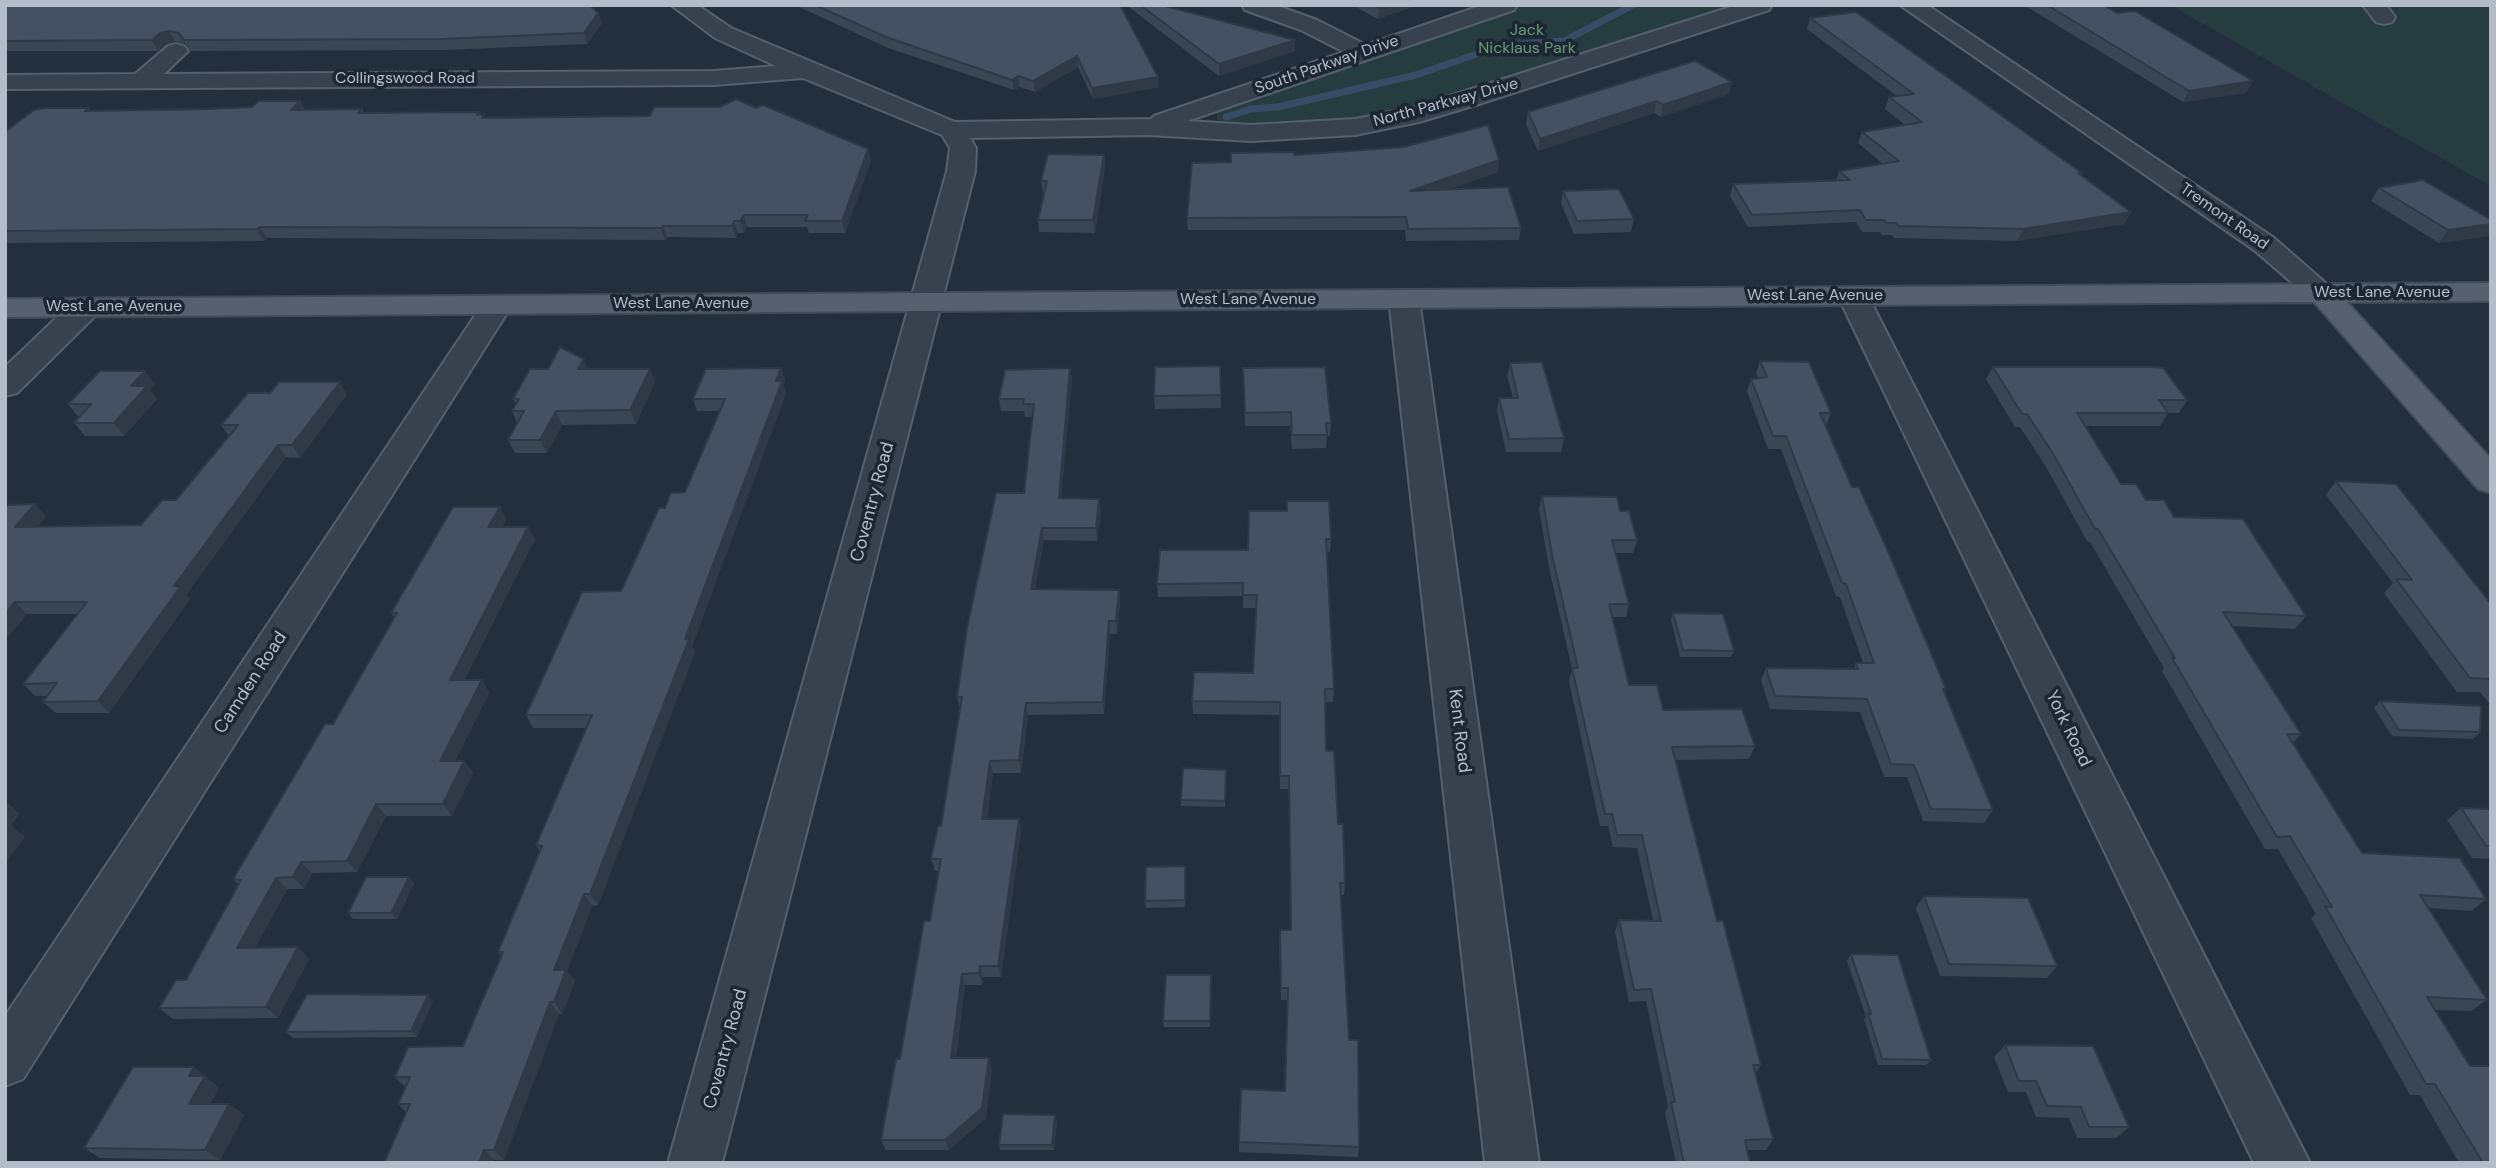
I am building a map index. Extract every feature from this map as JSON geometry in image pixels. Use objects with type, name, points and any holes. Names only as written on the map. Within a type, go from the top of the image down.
[{"type":"main road","name":"West Lane Avenue","points":[[5,308],[2491,292]]},
{"type":"main road","name":"Tremont Road","points":[[2322,293],[2491,481]]},
{"type":"street","points":[[682,5],[723,33],[805,71],[952,130]]},
{"type":"street","points":[[1253,5],[1308,25],[1362,52]]},
{"type":"street","name":"South Parkway Drive","points":[[1148,127],[1506,5]]},
{"type":"street","name":"North Parkway Drive","points":[[952,130],[1148,127],[1251,133],[1355,127],[1419,114],[1470,99],[1761,5]]},
{"type":"street","name":"Tremont Road","points":[[1911,5],[2264,244],[2322,293]]},
{"type":"street","points":[[141,81],[176,51]]},
{"type":"street","name":"Collingswood Road","points":[[5,82],[714,78],[805,71]]},
{"type":"street","name":"Coventry Road","points":[[695,1163],[961,171],[963,148],[952,130]]},
{"type":"street","name":"York Road","points":[[1853,296],[2283,1163]]},
{"type":"street","name":"Kent Road","points":[[1404,299],[1512,1163]]},
{"type":"street","name":"Camden Road","points":[[5,1061],[497,305]]},
{"type":"street","points":[[5,386],[85,308]]},
{"type":"green space","name":"Jack Nicklaus Park","points":[[1525,5],[1751,5],[1474,91],[1361,118],[1253,127],[1226,124],[1217,119],[1217,111],[1226,105]]},
{"type":"green space","points":[[2170,5],[2491,5],[2491,186],[2355,110]]},
{"type":"building","points":[[5,5],[589,5],[598,13],[584,33],[441,39],[184,40],[179,33],[169,31],[160,33],[152,40],[5,41]]},
{"type":"building","points":[[815,5],[1120,5],[1158,77],[1092,88],[1077,56],[1033,81],[1018,76],[1012,80],[886,37]]},
{"type":"building","points":[[1140,5],[1161,5],[1295,40],[1219,64]]},
{"type":"building","points":[[2047,5],[2103,5],[2117,13],[2135,11],[2253,81],[2189,91]]},
{"type":"building","points":[[1856,12],[2082,173],[2078,173],[2131,212],[2023,229],[1899,226],[1884,220],[1866,220],[1860,210],[1752,215],[1733,184],[1850,180],[1839,171],[1899,161],[1862,132],[1922,122],[1889,97],[1914,94],[1810,18]]},
{"type":"building","points":[[1695,61],[1732,82],[1663,105],[1657,101],[1540,139],[1528,112]]},
{"type":"building","points":[[736,99],[756,108],[763,105],[868,149],[842,221],[805,221],[808,215],[744,215],[740,221],[734,221],[732,226],[661,228],[260,227],[5,231],[5,132],[34,110],[45,108],[89,108],[85,111],[210,109],[252,107],[259,101],[300,101],[291,110],[362,109],[358,113],[479,112],[477,115],[485,114],[482,118],[650,116],[654,107],[720,107]]},
{"type":"building","points":[[1488,125],[1499,160],[1410,191],[1508,187],[1521,228],[1408,229],[1406,217],[1187,218],[1192,163],[1231,162],[1231,153],[1294,152],[1294,155],[1403,147]]},
{"type":"building","points":[[1048,154],[1104,155],[1093,220],[1038,220],[1047,181],[1041,181]]},
{"type":"building","points":[[2423,180],[2491,220],[2491,224],[2448,230],[2379,188]]},
{"type":"building","points":[[1619,189],[1634,219],[1577,221],[1563,191]]},
{"type":"building","points":[[560,347],[584,359],[578,369],[650,369],[630,410],[556,411],[540,440],[508,440],[524,411],[512,411],[519,399],[513,399],[530,369],[548,369]]},
{"type":"building","points":[[1760,361],[1809,362],[1831,413],[1820,413],[1852,487],[1859,487],[1891,558],[1993,810],[1931,809],[1914,765],[1891,764],[1867,699],[1775,696],[1766,668],[1858,669],[1856,663],[1874,663],[1846,584],[1842,583],[1786,436],[1773,436],[1751,379],[1767,377]]},
{"type":"building","points":[[1542,362],[1564,438],[1509,439],[1499,398],[1518,398],[1510,363]]},
{"type":"building","points":[[1220,366],[1221,395],[1154,396],[1155,367]]},
{"type":"building","points":[[1325,367],[1331,423],[1326,423],[1327,435],[1292,435],[1291,412],[1245,413],[1243,368]]},
{"type":"building","points":[[1993,367],[2163,368],[2187,400],[2159,400],[2168,413],[2077,413],[2121,484],[2136,484],[2146,500],[2164,500],[2174,517],[2243,519],[2306,616],[2223,612],[2301,734],[2287,734],[2362,853],[2460,858],[2486,899],[2420,895],[2487,1000],[2427,997],[2470,1066],[2491,1068],[2491,1163],[2483,1163],[2435,1084],[2426,1084],[2325,906],[2332,907],[2290,836],[2277,837],[2172,658],[2175,658],[2098,529],[2095,529],[2052,452],[2027,414],[2022,414]]},
{"type":"building","points":[[781,368],[776,381],[782,381],[685,639],[689,639],[590,894],[584,894],[554,970],[566,970],[554,1002],[550,1002],[494,1150],[484,1150],[479,1163],[384,1163],[410,1104],[398,1104],[410,1077],[395,1077],[408,1047],[463,1046],[503,952],[498,952],[542,846],[536,845],[592,715],[526,715],[582,592],[621,591],[659,508],[665,508],[671,493],[685,492],[725,399],[693,399],[706,369]]},
{"type":"building","points":[[1070,368],[1059,498],[1099,499],[1096,528],[1042,528],[1031,589],[1119,590],[1116,621],[1109,621],[1103,702],[1026,703],[1019,760],[990,761],[982,819],[1019,819],[998,966],[980,966],[979,973],[962,974],[951,1058],[989,1058],[982,1108],[945,1140],[881,1140],[896,1059],[900,1059],[924,921],[930,921],[941,859],[931,859],[938,826],[941,826],[962,697],[957,697],[967,628],[996,493],[1024,493],[1034,404],[1023,404],[1024,399],[999,399],[1005,370]]},
{"type":"building","points":[[100,371],[145,371],[131,386],[147,386],[114,423],[74,423],[91,404],[68,404]]},
{"type":"building","points":[[279,382],[340,382],[292,445],[278,445],[174,586],[180,587],[98,701],[43,702],[57,683],[23,684],[87,602],[15,602],[5,613],[5,505],[35,504],[15,527],[141,525],[162,500],[176,500],[238,425],[221,425],[248,393],[270,393]]},
{"type":"building","points":[[2336,481],[2396,484],[2491,604],[2491,679],[2470,678],[2396,579],[2412,580]]},
{"type":"building","points":[[1542,496],[1617,497],[1620,511],[1629,511],[1637,540],[1612,540],[1629,604],[1609,604],[1629,685],[1657,685],[1663,710],[1742,709],[1755,746],[1672,747],[1717,921],[1723,921],[1761,1065],[1753,1065],[1773,1139],[1745,1140],[1750,1163],[1684,1163],[1671,1102],[1675,1102],[1651,989],[1634,990],[1619,920],[1661,921],[1642,835],[1617,835],[1612,814],[1605,814],[1572,668],[1578,668],[1552,555]]},
{"type":"building","points":[[1287,501],[1329,501],[1331,539],[1326,539],[1334,689],[1325,689],[1326,751],[1334,751],[1338,824],[1343,824],[1345,883],[1340,883],[1349,1040],[1358,1040],[1359,1147],[1239,1142],[1241,1089],[1285,1091],[1288,988],[1281,988],[1280,930],[1291,930],[1289,776],[1280,776],[1280,702],[1192,701],[1194,672],[1253,673],[1257,595],[1243,595],[1243,583],[1157,584],[1160,550],[1248,550],[1249,511],[1287,511]]},
{"type":"building","points":[[453,507],[500,507],[488,527],[528,527],[450,680],[482,680],[440,761],[464,761],[443,804],[376,804],[347,861],[301,862],[293,877],[276,878],[237,948],[298,947],[266,1007],[159,1008],[176,980],[186,980],[241,880],[233,879],[325,724],[333,724],[397,613],[391,613]]},
{"type":"building","points":[[1673,613],[1723,614],[1734,651],[1683,650]]},
{"type":"building","points":[[2380,701],[2481,706],[2480,732],[2399,730]]},
{"type":"building","points":[[1183,768],[1226,770],[1225,801],[1181,800]]},
{"type":"building","points":[[2461,808],[2491,809],[2491,846],[2486,846]]},
{"type":"building","points":[[1185,866],[1185,900],[1145,901],[1146,867]]},
{"type":"building","points":[[366,877],[409,877],[391,913],[348,913]]},
{"type":"building","points":[[1924,896],[2028,898],[2057,966],[1949,964]]},
{"type":"building","points":[[1851,954],[1898,955],[1931,1060],[1882,1059],[1868,1013],[1871,1014]]},
{"type":"building","points":[[1166,975],[1211,975],[1210,1021],[1163,1021]]},
{"type":"building","points":[[307,994],[428,995],[411,1031],[286,1032]]},
{"type":"building","points":[[2005,1045],[2093,1046],[2129,1127],[2089,1127],[2081,1107],[2047,1106],[2036,1081],[2019,1081]]},
{"type":"building","points":[[133,1067],[194,1067],[189,1076],[205,1076],[189,1104],[229,1104],[205,1150],[84,1148]]},
{"type":"building","points":[[1003,1114],[1055,1115],[1052,1145],[999,1145]]},
{"type":"waterway","points":[[1226,117],[1251,109],[1278,107],[1416,75],[1503,45],[1564,41],[1633,5]]}]
